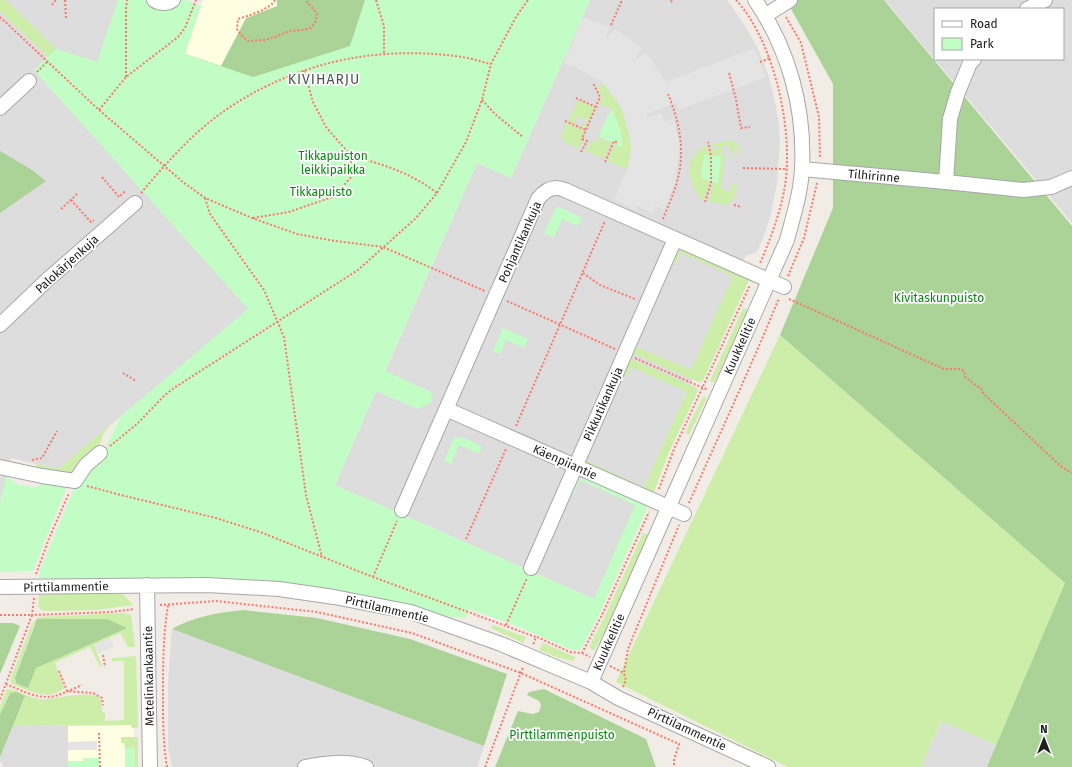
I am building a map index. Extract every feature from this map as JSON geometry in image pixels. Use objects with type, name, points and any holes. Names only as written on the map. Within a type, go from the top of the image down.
[{"type":"street","points":[[154,0],[161,3],[166,3],[173,0]]},
{"type":"street","name":"Kuukkelitie","points":[[591,682],[769,281],[786,240],[799,193],[802,169],[799,104],[784,54],[776,35],[766,16],[755,0]]},
{"type":"street","points":[[766,16],[790,0]]},
{"type":"street","points":[[1029,8],[1045,0]]},
{"type":"street","points":[[946,182],[950,119],[958,92],[970,63],[973,60]]},
{"type":"street","points":[[0,108],[29,81]]},
{"type":"street","name":"Tilhirinne","points":[[802,169],[1023,190],[1051,187],[1072,178]]},
{"type":"street","name":"Pohjantikankuja","points":[[402,510],[538,199],[545,191],[560,188],[755,274],[769,281],[782,291]]},
{"type":"street","name":"Palokärjenkuja","points":[[0,325],[46,281],[135,203]]},
{"type":"street","name":"Pikkutikankuja","points":[[531,568],[675,239]]},
{"type":"street","name":"Käenpiiantie","points":[[446,410],[684,514]]},
{"type":"street","points":[[0,466],[42,476],[75,481],[86,465],[100,453]]},
{"type":"street","name":"Metelinkankaantie","points":[[147,585],[150,767]]},
{"type":"street","name":"Pirttilammentie","points":[[0,588],[207,585],[279,589],[334,597],[411,612],[501,644],[591,682],[618,698],[768,767]]},
{"type":"street","points":[[305,767],[323,764],[355,763],[366,767]]},
{"type":"path","points":[[52,5],[56,0]]},
{"type":"path","points":[[65,0],[66,19]]},
{"type":"path","points":[[126,76],[127,0]]},
{"type":"path","points":[[99,110],[126,76],[178,37],[187,23],[196,0]]},
{"type":"path","points":[[275,0],[274,3],[263,9],[238,19],[237,29],[248,41],[264,40],[290,31],[311,28],[316,21],[317,14],[306,0]]},
{"type":"path","points":[[376,0],[384,26],[384,53]]},
{"type":"path","points":[[100,453],[137,424],[164,396],[174,388],[358,270],[416,218],[436,194],[466,142],[482,100],[491,64],[516,17],[528,0]]},
{"type":"path","points":[[611,24],[622,0]]},
{"type":"path","points":[[536,637],[570,652],[582,653],[602,615],[654,502],[674,449],[771,239],[784,190],[788,149],[779,91],[770,58],[763,41],[742,6],[736,0]]},
{"type":"path","points":[[0,17],[99,110],[164,166],[205,198],[252,218],[297,234],[335,241],[383,247],[703,387]]},
{"type":"path","points":[[135,203],[164,166],[200,130],[232,105],[285,77],[338,60],[384,53],[412,53],[462,57],[491,64]]},
{"type":"path","points":[[760,62],[770,58]]},
{"type":"path","points":[[304,70],[313,102],[326,127],[351,156],[374,162],[408,174],[428,186],[436,194]]},
{"type":"path","points":[[729,73],[742,128],[750,127]]},
{"type":"path","points":[[581,152],[586,141],[582,139],[600,97],[593,82]]},
{"type":"path","points":[[658,231],[677,184],[682,147],[678,125],[668,94]]},
{"type":"path","points":[[576,98],[596,107]]},
{"type":"path","points":[[482,100],[495,114],[523,137]]},
{"type":"path","points":[[565,121],[586,130]]},
{"type":"path","points":[[604,162],[614,142],[618,143]]},
{"type":"path","points":[[705,202],[711,182],[711,156],[708,142]]},
{"type":"path","points":[[252,218],[289,212],[335,196],[351,177],[351,156]]},
{"type":"path","points":[[743,168],[786,169]]},
{"type":"path","points":[[610,714],[626,680],[624,673],[628,649],[684,514],[755,356],[804,238],[819,171]]},
{"type":"path","points":[[102,176],[119,197],[125,191]]},
{"type":"path","points":[[61,209],[78,194]]},
{"type":"path","points":[[205,198],[210,214],[264,290],[284,337],[306,495],[322,557]]},
{"type":"path","points":[[71,200],[91,222],[94,220]]},
{"type":"path","points":[[734,205],[742,207]]},
{"type":"path","points":[[514,429],[606,220]]},
{"type":"path","points":[[583,273],[600,285],[647,304]]},
{"type":"path","points":[[782,291],[944,369],[961,369],[964,371],[966,378],[981,389],[984,394],[1022,431],[1063,468],[1072,473]]},
{"type":"path","points":[[123,373],[136,381]]},
{"type":"path","points":[[32,460],[42,458],[57,431]]},
{"type":"path","points":[[466,539],[506,448]]},
{"type":"path","points":[[0,699],[32,615],[36,573],[75,481]]},
{"type":"path","points":[[373,577],[402,510]]},
{"type":"path","points":[[506,625],[531,568]]},
{"type":"path","points":[[0,615],[112,612],[133,610],[148,606],[216,601],[317,612],[412,633],[521,673],[679,744],[674,760],[674,767]]},
{"type":"path","points":[[167,767],[164,750],[163,671],[168,605]]},
{"type":"path","points":[[103,654],[105,667]]},
{"type":"path","points":[[59,671],[67,691]]},
{"type":"path","points":[[6,684],[33,695],[43,697],[55,696],[82,685]]},
{"type":"path","points":[[67,691],[96,694],[102,698],[103,705]]},
{"type":"path","points":[[99,733],[100,767]]},
{"type":"shaded area","points":[[0,0],[118,0],[97,62],[56,49],[34,70],[249,309],[58,469],[11,458],[0,503]]},
{"type":"shaded area","points":[[203,0],[365,0],[253,77],[185,54]]},
{"type":"shaded area","points":[[590,0],[727,0],[746,27],[757,47],[768,74],[779,123],[780,142],[777,184],[770,218],[764,236],[757,252],[745,256],[687,392],[594,599],[335,485],[376,391],[418,409],[431,392],[385,372],[477,163],[511,178]]},
{"type":"shaded area","points":[[885,0],[1072,0],[1072,223],[935,60],[1064,60],[1064,8],[934,8],[934,58]]},
{"type":"shaded area","points":[[583,17],[610,27],[605,41],[615,29],[642,48],[633,61],[646,52],[666,82],[754,48],[763,68],[766,77],[679,110],[676,103],[646,114],[647,117],[661,113],[664,122],[674,119],[680,147],[675,182],[664,210],[656,206],[652,212],[638,206],[636,207],[636,211],[614,199],[627,169],[630,158],[630,137],[623,113],[617,101],[602,82],[579,69],[563,63]]},
{"type":"shaded area","points":[[172,629],[484,746],[477,767],[172,767],[168,748],[168,682]]},
{"type":"shaded area","points":[[110,638],[114,647],[98,654],[94,645]]},
{"type":"shaded area","points":[[941,721],[997,745],[987,767],[921,767]]},
{"type":"shaded area","points":[[134,725],[135,767],[68,767],[68,726]]},
{"type":"shaded area","points":[[12,726],[68,726],[68,767],[4,767],[0,761],[0,757]]},
{"type":"shaded area","points":[[97,741],[97,750],[68,750],[68,742]]},
{"type":"green space","points":[[0,0],[6,0],[56,49],[97,62],[118,0],[96,103],[0,11]]},
{"type":"green space","name":"Tikkapuisto","points":[[118,0],[145,0],[153,7],[163,10],[173,7],[182,0],[186,0],[201,6],[185,54],[253,77],[350,46],[365,0],[590,0],[511,178],[477,163],[385,371],[431,392],[432,402],[418,409],[376,391],[335,485],[594,599],[635,505],[580,480],[574,493],[571,490],[576,481],[583,478],[648,506],[599,615],[579,650],[572,650],[514,625],[469,609],[466,618],[443,616],[412,607],[335,591],[39,578],[40,570],[75,486],[94,463],[107,451],[107,444],[121,416],[248,309],[34,70],[56,49],[97,62]]},
{"type":"green space","points":[[277,0],[517,0],[177,141],[186,35],[185,54],[221,66],[246,18],[277,6]]},
{"type":"green space","name":"Kivitaskunpuisto","points":[[786,0],[884,0],[1072,226],[1072,767],[987,767],[1065,583],[780,335],[833,208],[833,84]]},
{"type":"green space","points":[[602,82],[618,103],[629,127],[631,151],[627,169],[607,161],[615,144],[623,148],[622,138],[612,109],[599,104],[602,96],[598,90]]},
{"type":"green space","points":[[578,100],[595,107],[586,128],[580,126],[584,126],[587,120],[577,116],[574,122],[577,123],[577,125],[568,121]]},
{"type":"green space","points":[[612,109],[621,131],[623,148],[598,136]]},
{"type":"green space","points":[[567,123],[585,131],[581,139],[583,140],[579,149],[563,141],[562,134]]},
{"type":"green space","points":[[599,138],[611,143],[604,159],[586,151],[591,141],[596,143]]},
{"type":"green space","points":[[731,140],[739,145],[741,153],[737,153],[738,147],[734,147],[734,153],[730,152],[730,146],[723,145],[722,155],[738,155],[738,157],[725,156],[721,189],[731,192],[732,184],[737,185],[735,194],[731,201],[726,205],[708,201],[713,182],[717,184],[717,156],[712,156],[711,150],[717,149],[717,146],[711,147],[710,145]]},
{"type":"green space","points":[[707,145],[710,156],[704,156],[704,179],[710,181],[704,200],[698,194],[693,185],[689,166],[696,153]]},
{"type":"green space","points":[[0,151],[32,170],[46,181],[0,213]]},
{"type":"green space","points":[[704,155],[721,156],[718,184],[704,179],[701,176]]},
{"type":"green space","points":[[557,206],[582,218],[578,226],[562,219],[554,238],[544,233]]},
{"type":"green space","points":[[685,250],[749,280],[703,381],[698,382],[632,353],[634,346],[691,370],[733,276],[681,253],[676,263],[672,260],[677,253]]},
{"type":"green space","points":[[743,308],[749,310],[714,383],[710,381]]},
{"type":"green space","points":[[503,328],[528,339],[524,348],[506,340],[500,354],[493,351]]},
{"type":"green space","points":[[780,335],[1065,583],[997,745],[941,721],[921,767],[788,767],[616,682]]},
{"type":"green space","points":[[629,358],[697,388],[698,391],[669,452],[653,494],[586,465],[585,462],[588,461],[644,487],[687,392],[631,367],[626,377],[622,373]]},
{"type":"green space","points":[[703,396],[707,398],[689,435],[685,433]]},
{"type":"green space","points":[[110,425],[103,435],[99,448],[74,474],[35,470],[37,464],[58,469]]},
{"type":"green space","points":[[455,436],[461,439],[462,437],[482,446],[479,454],[459,445],[451,464],[444,461]]},
{"type":"green space","points":[[6,476],[17,484],[23,486],[36,487],[44,483],[66,486],[34,568],[31,571],[0,572],[0,503]]},
{"type":"green space","points":[[643,533],[649,535],[616,610],[594,651],[589,647]]},
{"type":"green space","points":[[117,592],[124,595],[133,605],[97,610],[44,611],[38,606],[39,595]]},
{"type":"green space","points":[[243,610],[317,618],[410,639],[507,674],[484,746],[172,629],[189,621],[206,616]]},
{"type":"green space","points":[[124,613],[131,615],[135,647],[128,647],[120,633],[94,645],[102,666],[100,667],[90,647],[55,663],[64,688],[52,694],[38,694],[31,692],[12,684],[10,680],[32,624],[38,617]],"holes":[[[34,625],[126,628],[36,668],[16,683],[15,678]]]},
{"type":"green space","points":[[37,619],[107,619],[127,628],[36,668],[28,688],[16,683],[15,678]]},
{"type":"green space","points":[[0,623],[13,623],[20,626],[0,674]]},
{"type":"green space","points":[[493,625],[526,637],[523,643],[491,628]]},
{"type":"green space","points":[[543,643],[575,657],[574,661],[559,658],[539,650]]},
{"type":"green space","points":[[136,656],[137,728],[132,728],[131,725],[12,726],[25,697],[10,693],[0,715],[0,706],[7,689],[40,699],[82,694],[97,696],[101,700],[102,712],[105,713],[105,721],[124,720],[124,661],[112,661],[112,658]]},
{"type":"green space","name":"Pirttilammenpuisto","points":[[544,689],[646,739],[656,767],[495,767],[518,711],[533,714],[539,712],[541,705],[539,701],[527,695],[529,692]]},
{"type":"green space","points":[[17,692],[25,696],[0,757],[0,715],[10,693]]},
{"type":"green space","points":[[121,737],[138,738],[138,767],[135,767],[134,748],[125,748],[124,743],[121,743]]},
{"type":"green space","points":[[134,747],[135,767],[125,767],[125,748]]},
{"type":"green space","points":[[83,758],[99,758],[99,767],[68,767],[68,761],[83,761]]},
{"type":"district","name":"KIVIHARJU","points":[[324,79]]},
{"type":"park label","name":"Tikkapuiston leikkipaikka","points":[[333,163]]}]
